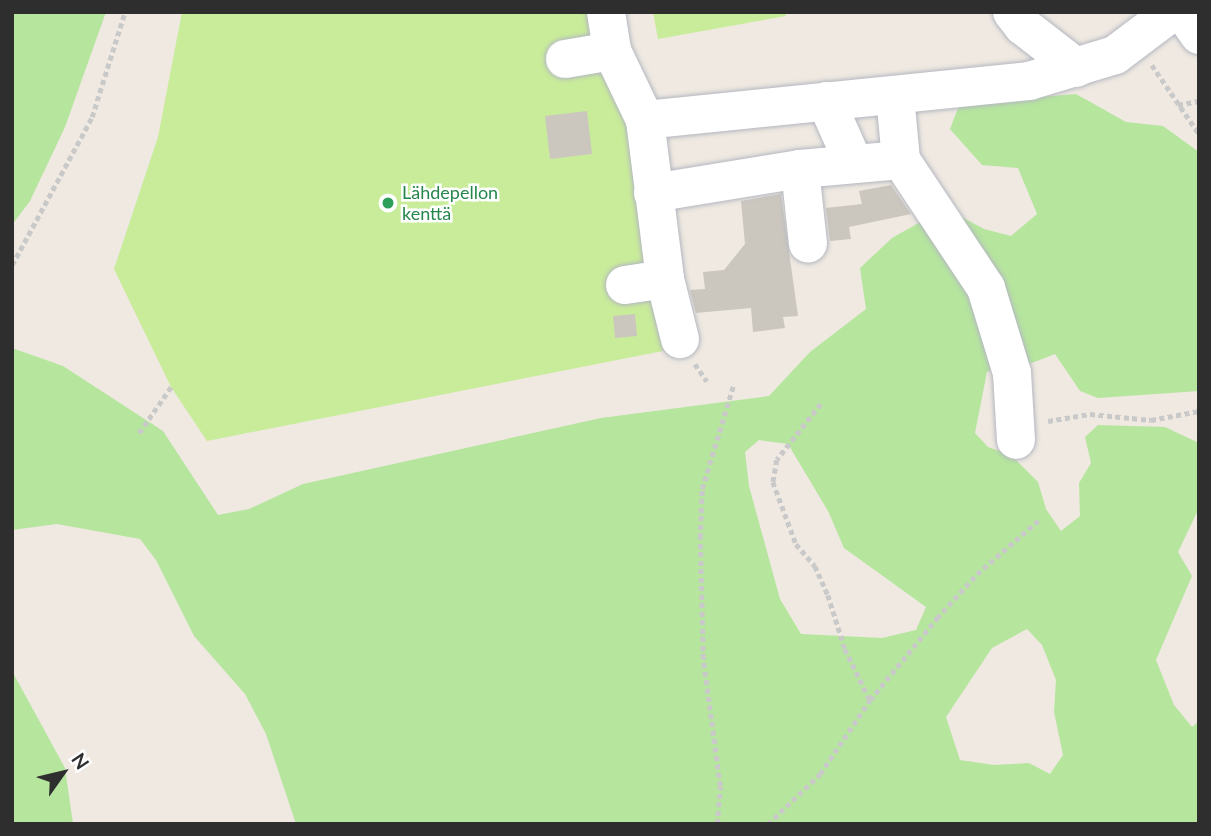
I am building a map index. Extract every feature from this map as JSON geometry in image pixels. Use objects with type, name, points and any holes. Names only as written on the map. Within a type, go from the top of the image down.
[{"type":"street","points":[[606,12],[612,51],[645,120],[665,279],[680,340]]},
{"type":"street","points":[[1012,12],[1023,26],[1077,68]]},
{"type":"street","points":[[645,120],[1029,81],[1115,55],[1172,12]]},
{"type":"street","points":[[1182,12],[1199,35]]},
{"type":"street","points":[[565,59],[612,51]]},
{"type":"street","points":[[895,96],[901,160],[986,288],[1012,373],[1016,440]]},
{"type":"street","points":[[826,101],[854,164]]},
{"type":"street","points":[[653,193],[800,169],[901,160]]},
{"type":"street","points":[[800,169],[808,244]]},
{"type":"street","points":[[625,285],[665,279]]},
{"type":"path","points":[[12,265],[92,117],[125,12]]},
{"type":"path","points":[[1199,101],[1178,105],[1199,134]]},
{"type":"path","points":[[717,824],[720,786],[703,659],[700,538],[702,489],[733,386]]},
{"type":"path","points":[[139,433],[171,387]]},
{"type":"path","points":[[821,404],[777,460],[773,482],[796,544],[815,566],[828,595],[845,649],[870,700]]},
{"type":"path","points":[[1016,440],[1051,419],[1090,414],[1151,420],[1199,411]]},
{"type":"path","points":[[768,824],[820,774],[870,700],[976,574],[1040,519]]},
{"type":"green space","points":[[12,12],[106,12],[65,127],[30,201],[12,225]]},
{"type":"green space","name":"Lähdepellon kenttä","points":[[182,12],[615,12],[620,73],[663,351],[207,441],[171,387],[114,269],[158,137]]},
{"type":"green space","points":[[653,12],[785,12],[786,16],[658,39]]},
{"type":"green space","points":[[1076,94],[1126,122],[1163,126],[1199,152],[1199,391],[1098,398],[1080,391],[1055,354],[1019,368],[999,366],[987,372],[975,433],[988,447],[1011,455],[1038,482],[1046,509],[1061,531],[1080,516],[1079,483],[1091,463],[1085,437],[1098,425],[1165,427],[1199,443],[1199,508],[1178,552],[1192,576],[1156,660],[1174,705],[1192,727],[1199,721],[1199,824],[296,824],[266,734],[245,694],[194,636],[156,560],[140,539],[57,524],[12,530],[12,348],[63,366],[163,431],[218,515],[249,509],[303,484],[601,418],[769,396],[810,352],[866,309],[860,268],[892,238],[945,208],[984,229],[1011,236],[1037,214],[1018,168],[982,165],[950,129],[960,103]],"holes":[[[759,440],[788,444],[828,511],[844,548],[926,607],[916,630],[882,638],[801,634],[780,599],[749,486],[745,452]],[[1027,629],[1042,645],[1056,680],[1054,712],[1063,755],[1050,774],[1029,763],[994,765],[960,760],[946,717],[992,648]]]},
{"type":"green space","points":[[12,671],[65,768],[73,824],[12,824]]},
{"type":"building","points":[[587,111],[592,154],[550,159],[545,116]]},
{"type":"building","points":[[891,185],[911,214],[849,227],[851,239],[830,241],[826,208],[862,204],[859,191]]},
{"type":"building","points":[[781,194],[798,316],[783,317],[785,328],[753,332],[751,308],[696,313],[690,290],[705,289],[703,272],[724,270],[745,244],[741,201]]},
{"type":"building","points":[[635,314],[637,336],[615,338],[613,316]]},
{"type":"place","name":"Lähdepellon kenttä","points":[[388,203]]}]
